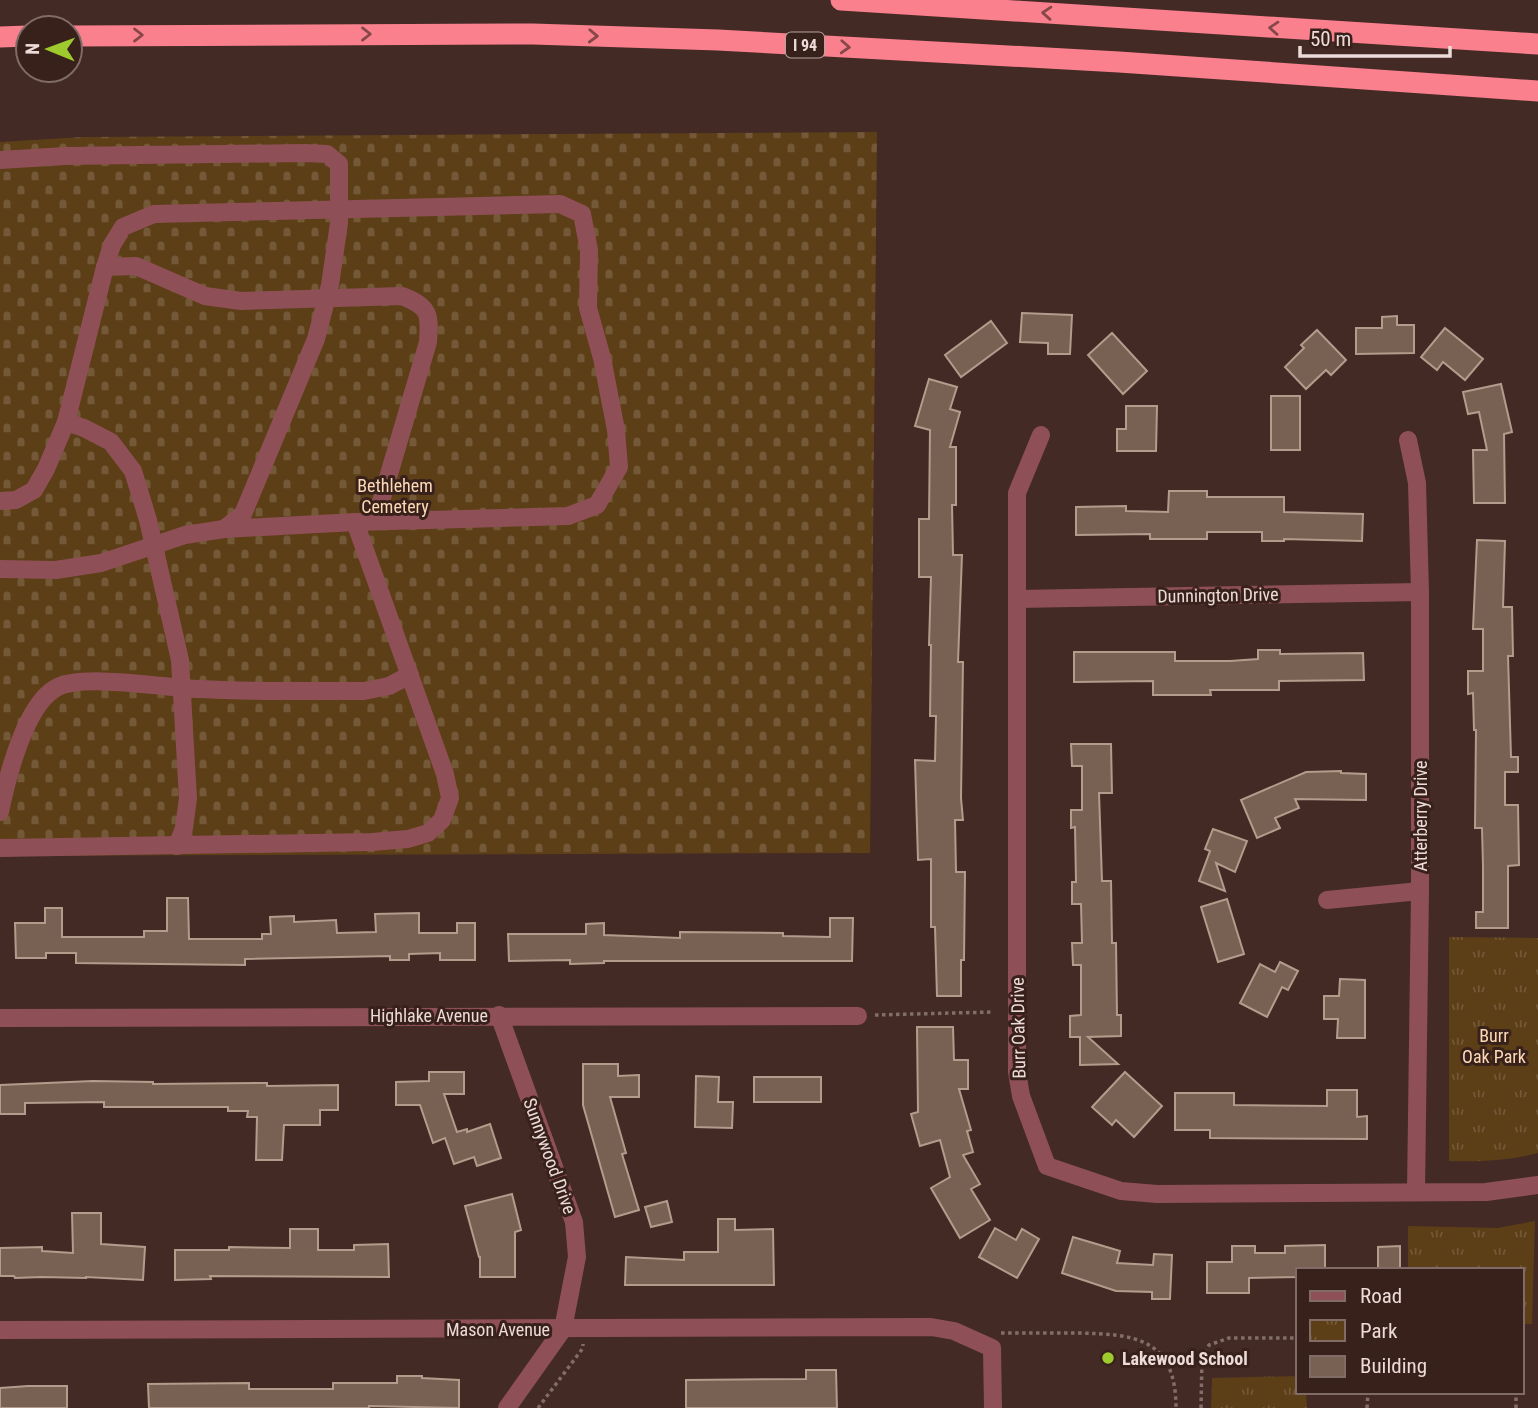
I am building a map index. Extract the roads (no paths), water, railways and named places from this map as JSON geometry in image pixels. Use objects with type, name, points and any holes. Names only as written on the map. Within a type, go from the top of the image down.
[{"type":"highway","points":[[841,0],[1538,44]]},
{"type":"highway","name":"I 94","points":[[84,36],[493,34],[704,39],[1119,62],[1538,92]]},
{"type":"street","points":[[0,160],[65,156],[327,154],[339,164],[340,209],[327,297],[316,338],[252,496],[243,514],[224,528]]},
{"type":"street","points":[[0,501],[16,500],[34,490],[46,469],[66,422],[105,267],[112,245],[123,227],[154,214],[561,204],[582,214],[589,250],[588,308],[602,358],[616,430],[619,467],[597,505],[568,516],[224,528],[186,535],[100,563],[56,570],[0,569]]},
{"type":"street","points":[[105,267],[136,266],[205,296],[241,301],[402,296],[421,303],[430,320],[428,342],[379,508],[361,522]]},
{"type":"street","points":[[66,422],[111,442],[133,471],[155,545],[180,660],[188,798],[184,828],[177,846]]},
{"type":"street","name":"Burr Oak Drive","points":[[1041,435],[1017,493],[1017,1072],[1021,1096],[1047,1166],[1121,1191],[1157,1194],[1486,1192],[1538,1185]]},
{"type":"street","name":"Atterberry Drive","points":[[1408,440],[1417,483],[1420,592],[1416,1192]]},
{"type":"street","points":[[0,848],[372,842],[408,839],[428,833],[442,820],[450,798],[445,774],[361,522]]},
{"type":"street","name":"Dunnington Drive","points":[[1017,599],[1420,592]]},
{"type":"street","points":[[0,812],[24,729],[39,701],[57,687],[85,682],[181,688],[364,691],[389,686],[410,675]]},
{"type":"street","points":[[1327,900],[1420,891]]},
{"type":"street","name":"Sunnywood Drive","points":[[499,1015],[574,1222],[577,1257],[563,1329],[508,1408]]},
{"type":"street","name":"Highlake Avenue","points":[[0,1017],[858,1016]]},
{"type":"street","name":"Mason Avenue","points":[[0,1331],[931,1327],[954,1331],[992,1348],[993,1408]]},
{"type":"place","name":"Lakewood School","points":[[1108,1358]]},
{"type":"park label","name":"Bethlehem Cemetery","points":[[395,495]]},
{"type":"park label","name":"Burr Oak Park","points":[[1494,1045]]}]
